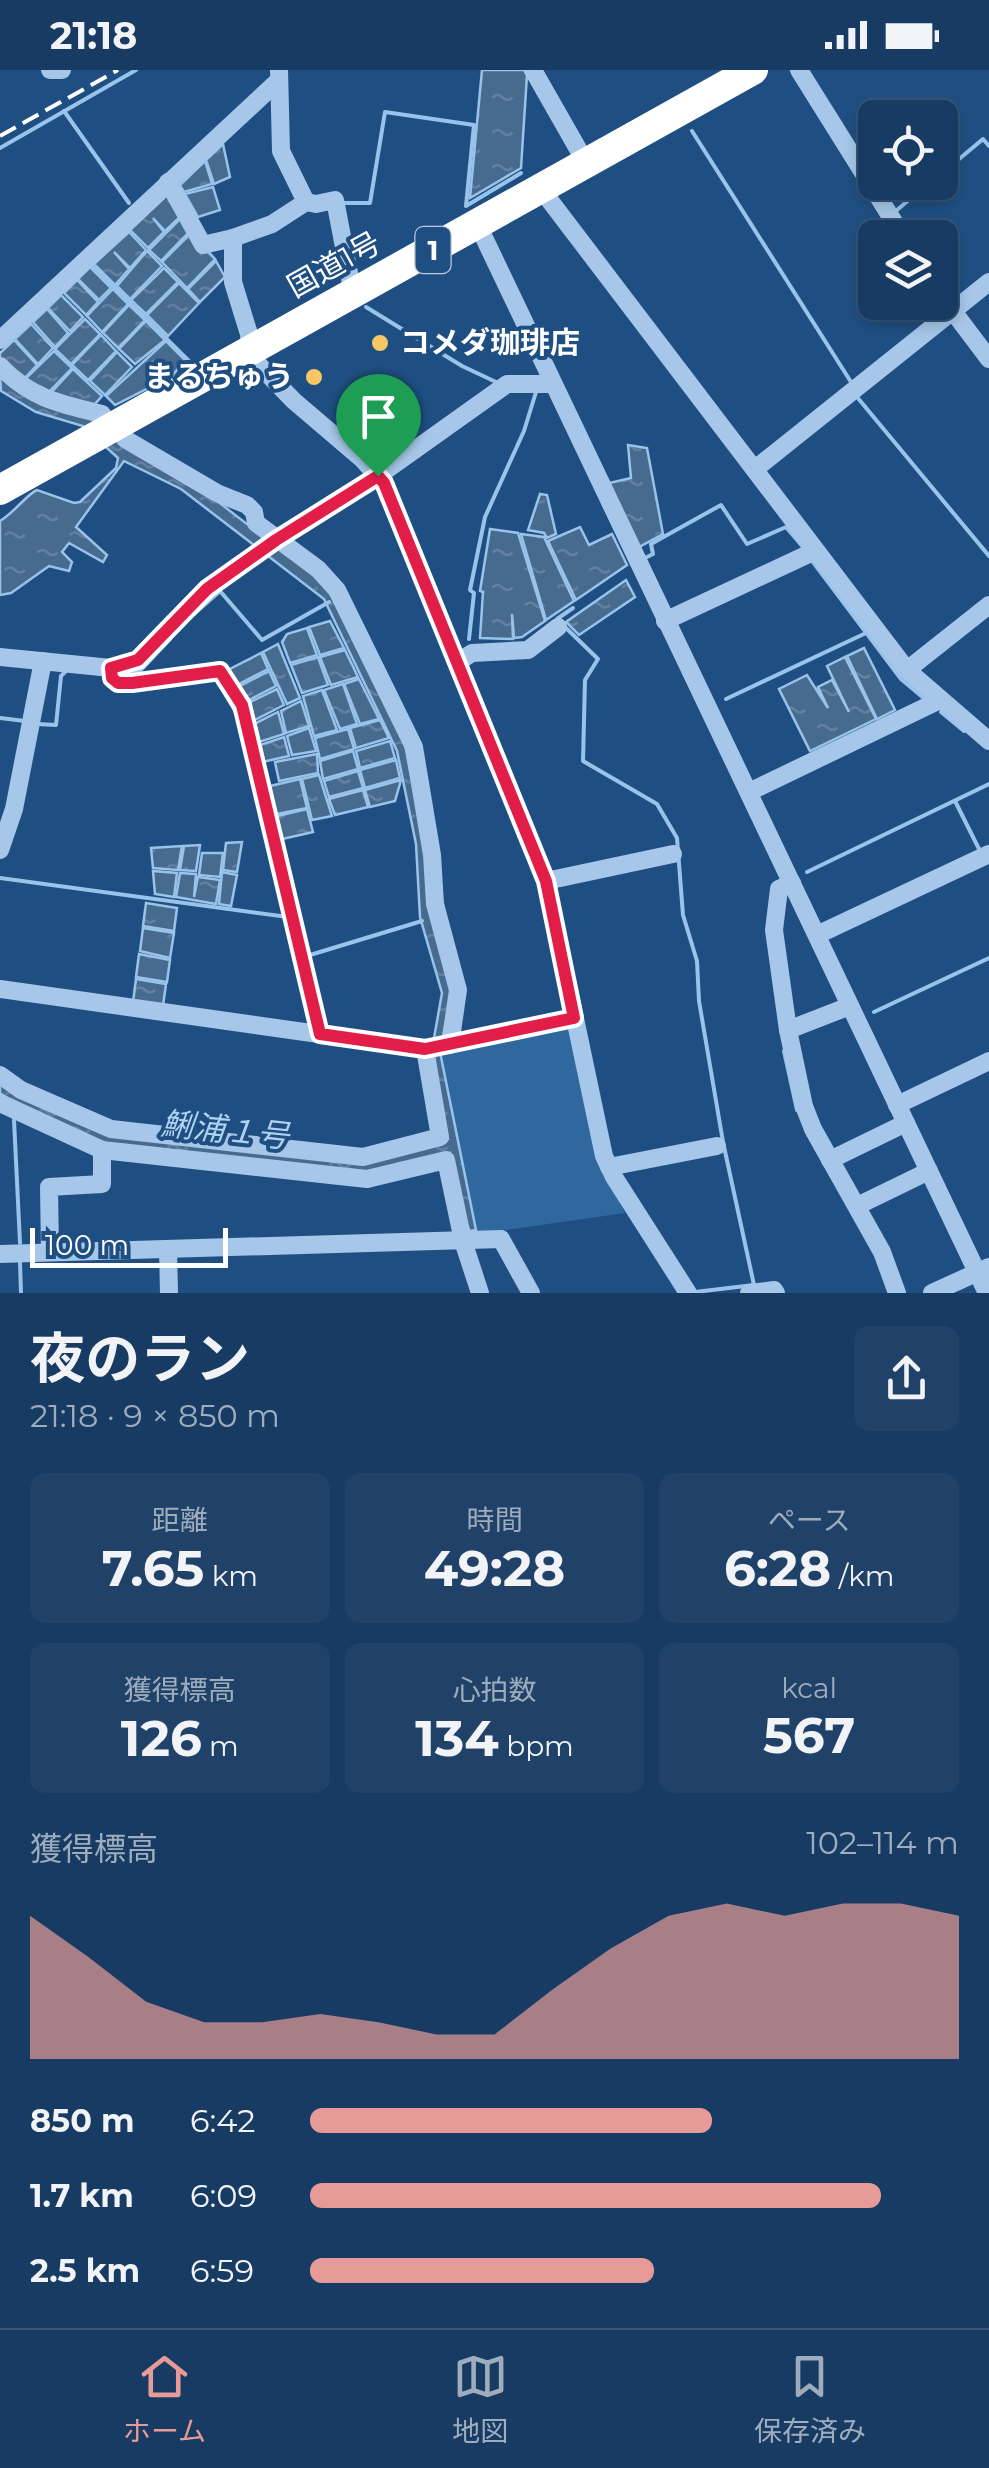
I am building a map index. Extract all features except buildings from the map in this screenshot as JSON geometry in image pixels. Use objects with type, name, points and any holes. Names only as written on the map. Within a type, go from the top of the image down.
[{"type":"highway","name":"国道1号","points":[[0,490],[753,70]]},
{"type":"street","points":[[50,70],[62,70]]},
{"type":"street","points":[[534,70],[586,163]]},
{"type":"street","points":[[799,70],[893,220]]},
{"type":"street","points":[[0,340],[278,75]]},
{"type":"street","points":[[278,75],[281,151],[306,202]]},
{"type":"street","points":[[168,182],[202,245],[272,224],[306,202],[335,200],[354,294]]},
{"type":"street","points":[[541,189],[907,670],[989,741]]},
{"type":"street","points":[[478,225],[897,1105],[983,1270],[987,1293]]},
{"type":"street","points":[[233,238],[233,282],[250,352],[294,401],[384,483],[546,881],[604,1156],[688,1293]]},
{"type":"street","points":[[958,307],[989,282]]},
{"type":"street","points":[[958,319],[989,358]]},
{"type":"street","points":[[756,469],[942,320]]},
{"type":"street","points":[[0,366],[18,386],[54,402],[218,494],[247,505],[254,512],[256,523],[318,568],[337,590],[409,732],[432,855],[434,904],[458,990],[450,1045]]},
{"type":"street","points":[[0,657],[111,668],[138,660],[207,589],[378,476],[507,384],[553,384]]},
{"type":"street","points":[[666,620],[815,551]]},
{"type":"street","points":[[907,670],[989,605]]},
{"type":"street","points":[[458,662],[472,653],[528,650],[558,628]]},
{"type":"street","points":[[0,850],[3,830],[14,809],[42,662]]},
{"type":"street","points":[[111,668],[112,678],[118,683],[220,671],[242,705],[320,1034]]},
{"type":"street","points":[[749,792],[940,700]]},
{"type":"street","points":[[546,881],[673,854]]},
{"type":"street","points":[[817,935],[989,854]]},
{"type":"street","points":[[792,883],[779,889],[774,930],[788,1030],[804,1106],[882,1252],[897,1293]]},
{"type":"street","points":[[0,988],[425,1049],[574,1018]]},
{"type":"street","points":[[788,1030],[850,1006]]},
{"type":"street","points":[[0,1075],[21,1090],[111,1129],[362,1157],[440,1137],[425,1049]]},
{"type":"street","points":[[897,1105],[989,1061]]},
{"type":"street","points":[[0,1102],[102,1150],[366,1180],[446,1160],[463,1241],[480,1293]]},
{"type":"street","points":[[830,1160],[906,1122]]},
{"type":"street","points":[[609,1167],[717,1146]]},
{"type":"street","points":[[50,1252],[49,1187],[102,1184],[102,1150]]},
{"type":"street","points":[[857,1206],[929,1171]]},
{"type":"street","points":[[0,1254],[500,1238],[532,1293]]},
{"type":"street","points":[[168,1249],[169,1293]]},
{"type":"street","points":[[932,1293],[983,1270]]},
{"type":"street","points":[[749,1293],[776,1293]]},
{"type":"shaded area","points":[[569,1028],[597,1156],[625,1213],[478,1234],[440,1052]]},
{"type":"water","points":[[482,70],[524,70],[527,75],[521,168],[470,198]]},
{"type":"water","points":[[223,144],[230,177],[214,184],[206,160]]},
{"type":"water","points":[[205,161],[212,184],[184,192],[180,185]]},
{"type":"water","points":[[213,187],[220,210],[198,217],[185,194]]},
{"type":"water","points":[[168,194],[181,216],[165,231],[153,218],[164,232],[148,248],[130,230]]},
{"type":"water","points":[[182,217],[190,231],[161,261],[149,250]]},
{"type":"water","points":[[129,232],[146,250],[130,268],[114,252],[129,269],[115,285],[94,264]]},
{"type":"water","points":[[191,233],[215,259],[187,288],[162,262]]},
{"type":"water","points":[[147,251],[162,266],[130,299],[117,286]]},
{"type":"water","points":[[216,261],[225,277],[200,302],[188,289]]},
{"type":"water","points":[[90,267],[111,288],[99,300],[78,279]]},
{"type":"water","points":[[164,268],[178,282],[146,314],[131,300]]},
{"type":"water","points":[[77,280],[98,302],[86,315],[64,293]]},
{"type":"water","points":[[179,283],[199,303],[168,336],[147,315]]},
{"type":"water","points":[[113,289],[128,304],[102,332],[87,316]]},
{"type":"water","points":[[61,295],[83,317],[70,331],[48,308]]},
{"type":"water","points":[[129,305],[145,320],[118,348],[103,333]]},
{"type":"water","points":[[47,309],[68,333],[55,347],[33,322]]},
{"type":"water","points":[[85,319],[100,334],[71,364],[55,349]]},
{"type":"water","points":[[146,321],[165,340],[135,364],[119,349]]},
{"type":"water","points":[[31,324],[53,348],[38,364],[15,339]]},
{"type":"water","points":[[101,335],[116,351],[88,380],[72,365]]},
{"type":"water","points":[[14,340],[37,365],[21,382],[0,358],[0,353]]},
{"type":"water","points":[[166,341],[185,360],[172,376],[115,405],[106,396]]},
{"type":"water","points":[[54,351],[72,368],[46,395],[22,382]]},
{"type":"water","points":[[117,352],[132,367],[105,395],[90,381]]},
{"type":"water","points":[[73,369],[102,396],[93,406],[48,396]]},
{"type":"water","points":[[0,376],[96,418],[208,494],[326,585],[403,734],[452,991],[440,1052],[476,1230],[470,1231],[464,1220],[450,1153],[365,1174],[103,1144],[17,1105],[0,1093],[0,1080],[105,1132],[364,1163],[448,1139],[431,1055],[442,993],[420,917],[416,844],[397,751],[324,599],[181,489],[124,461],[76,527],[107,555],[103,562],[69,543],[62,552],[72,562],[69,571],[49,566],[11,593],[0,595],[0,521],[37,490],[80,502],[116,468],[118,458],[83,426],[36,412],[1,391]]},
{"type":"water","points":[[628,445],[647,448],[663,534],[639,547],[609,483],[631,478]]},
{"type":"water","points":[[540,494],[547,495],[556,534],[547,538],[544,533],[528,530]]},
{"type":"water","points":[[580,527],[589,545],[612,534],[627,565],[576,600],[548,541]]},
{"type":"water","points":[[490,529],[518,533],[545,621],[522,637],[514,638],[512,614],[513,639],[480,638],[480,591]]},
{"type":"water","points":[[521,534],[544,537],[574,601],[546,620]]},
{"type":"water","points":[[626,580],[635,597],[579,635],[566,622]]},
{"type":"water","points":[[330,621],[344,648],[320,655],[309,627]]},
{"type":"water","points":[[307,628],[317,655],[290,663],[282,642],[287,634]]},
{"type":"water","points":[[278,644],[300,698],[287,704],[263,652]]},
{"type":"water","points":[[864,648],[895,710],[877,719],[847,656]]},
{"type":"water","points":[[345,650],[358,677],[331,685],[320,657]]},
{"type":"water","points":[[261,653],[268,669],[235,686],[226,671]]},
{"type":"water","points":[[318,657],[328,685],[302,693],[291,665]]},
{"type":"water","points":[[845,657],[876,719],[810,751],[779,689],[807,675],[828,708],[818,687],[832,680],[849,712],[827,666]]},
{"type":"water","points":[[269,671],[276,686],[245,702],[236,688]]},
{"type":"water","points":[[359,679],[379,719],[360,724],[344,684]]},
{"type":"water","points":[[343,684],[357,724],[340,729],[324,690]]},
{"type":"water","points":[[277,689],[284,705],[251,722],[246,704]]},
{"type":"water","points":[[322,690],[337,730],[314,736],[303,696]]},
{"type":"water","points":[[301,701],[309,726],[286,733],[281,711]]},
{"type":"water","points":[[278,712],[284,734],[256,743],[252,725]]},
{"type":"water","points":[[380,720],[389,738],[356,748],[350,728]]},
{"type":"water","points":[[309,728],[316,751],[292,755],[287,736]]},
{"type":"water","points":[[348,729],[354,749],[320,759],[315,738]]},
{"type":"water","points":[[284,737],[289,756],[262,762],[257,746]]},
{"type":"water","points":[[390,741],[395,758],[360,768],[356,751]]},
{"type":"water","points":[[353,751],[358,769],[323,779],[320,761]]},
{"type":"water","points":[[317,754],[318,773],[279,781],[275,762]]},
{"type":"water","points":[[396,760],[400,778],[365,788],[360,770]]},
{"type":"water","points":[[358,771],[363,788],[329,797],[324,781]]},
{"type":"water","points":[[319,775],[332,816],[312,820],[302,779]]},
{"type":"water","points":[[300,779],[307,808],[272,815],[266,787]]},
{"type":"water","points":[[401,780],[395,801],[370,807],[365,790]]},
{"type":"water","points":[[363,790],[368,807],[335,815],[329,799]]},
{"type":"water","points":[[307,809],[313,832],[278,840],[273,817]]},
{"type":"water","points":[[242,842],[237,872],[223,870],[226,843]]},
{"type":"water","points":[[200,845],[196,871],[180,870],[184,846]]},
{"type":"water","points":[[182,846],[178,870],[153,868],[151,848]]},
{"type":"water","points":[[202,853],[223,853],[220,877],[199,875]]},
{"type":"water","points":[[153,871],[177,873],[174,897],[155,894]]},
{"type":"water","points":[[222,872],[237,875],[231,906],[219,904]]},
{"type":"water","points":[[180,873],[196,874],[194,897],[198,877],[220,880],[216,904],[176,897]]},
{"type":"water","points":[[146,903],[177,908],[174,931],[143,926]]},
{"type":"water","points":[[143,928],[174,933],[170,958],[140,951]]},
{"type":"water","points":[[139,954],[170,960],[167,982],[136,977]]},
{"type":"water","points":[[136,979],[166,984],[163,1006],[133,1002]]},
{"type":"waterway","points":[[0,148],[136,70]]},
{"type":"waterway","points":[[64,111],[129,203]]},
{"type":"waterway","points":[[343,203],[370,203],[385,112],[474,125],[466,206],[521,173]]},
{"type":"waterway","points":[[692,131],[851,382]]},
{"type":"waterway","points":[[958,160],[983,139],[989,146]]},
{"type":"waterway","points":[[897,210],[909,200]]},
{"type":"waterway","points":[[90,263],[193,365]]},
{"type":"waterway","points":[[366,307],[462,366],[496,382]]},
{"type":"waterway","points":[[469,639],[474,593],[470,590],[485,517],[524,431],[536,392]]},
{"type":"waterway","points":[[857,397],[989,556]]},
{"type":"waterway","points":[[645,558],[653,554],[651,544],[721,505],[747,544],[786,527],[803,547]]},
{"type":"waterway","points":[[813,562],[901,679],[926,700]]},
{"type":"waterway","points":[[194,614],[220,591],[262,640],[329,602]]},
{"type":"waterway","points":[[557,619],[573,608]]},
{"type":"waterway","points":[[564,626],[598,659],[585,680],[583,761],[657,804],[677,838],[683,915],[697,961],[699,1001],[723,1142],[754,1285],[695,1292]]},
{"type":"waterway","points":[[726,699],[866,633]]},
{"type":"waterway","points":[[124,675],[141,670],[170,639]]},
{"type":"waterway","points":[[37,724],[56,725],[61,676],[66,671]]},
{"type":"waterway","points":[[941,712],[964,731]]},
{"type":"waterway","points":[[0,718],[25,721]]},
{"type":"waterway","points":[[807,872],[989,784]]},
{"type":"waterway","points":[[955,801],[979,849]]},
{"type":"waterway","points":[[0,878],[288,917]]},
{"type":"waterway","points":[[310,955],[422,921]]},
{"type":"waterway","points":[[874,1012],[989,958]]},
{"type":"waterway","points":[[784,1051],[797,1110]]},
{"type":"waterway","points":[[14,1120],[20,1243]]},
{"type":"waterway","points":[[20,1263],[21,1293]]},
{"type":"railway","points":[[0,136],[118,70]]},
{"type":"place","name":"コメダ珈琲店","points":[[380,343]]},
{"type":"place","name":"まるちゅう","points":[[314,377]]},
{"type":"route","points":[[378,476],[546,881],[574,1018],[425,1049],[320,1034],[242,705],[220,671],[132,683],[118,683],[112,678],[111,668],[138,660],[207,589],[378,476]]},
{"type":"water label","name":"鯏浦１号","points":[[225,1130]]}]
